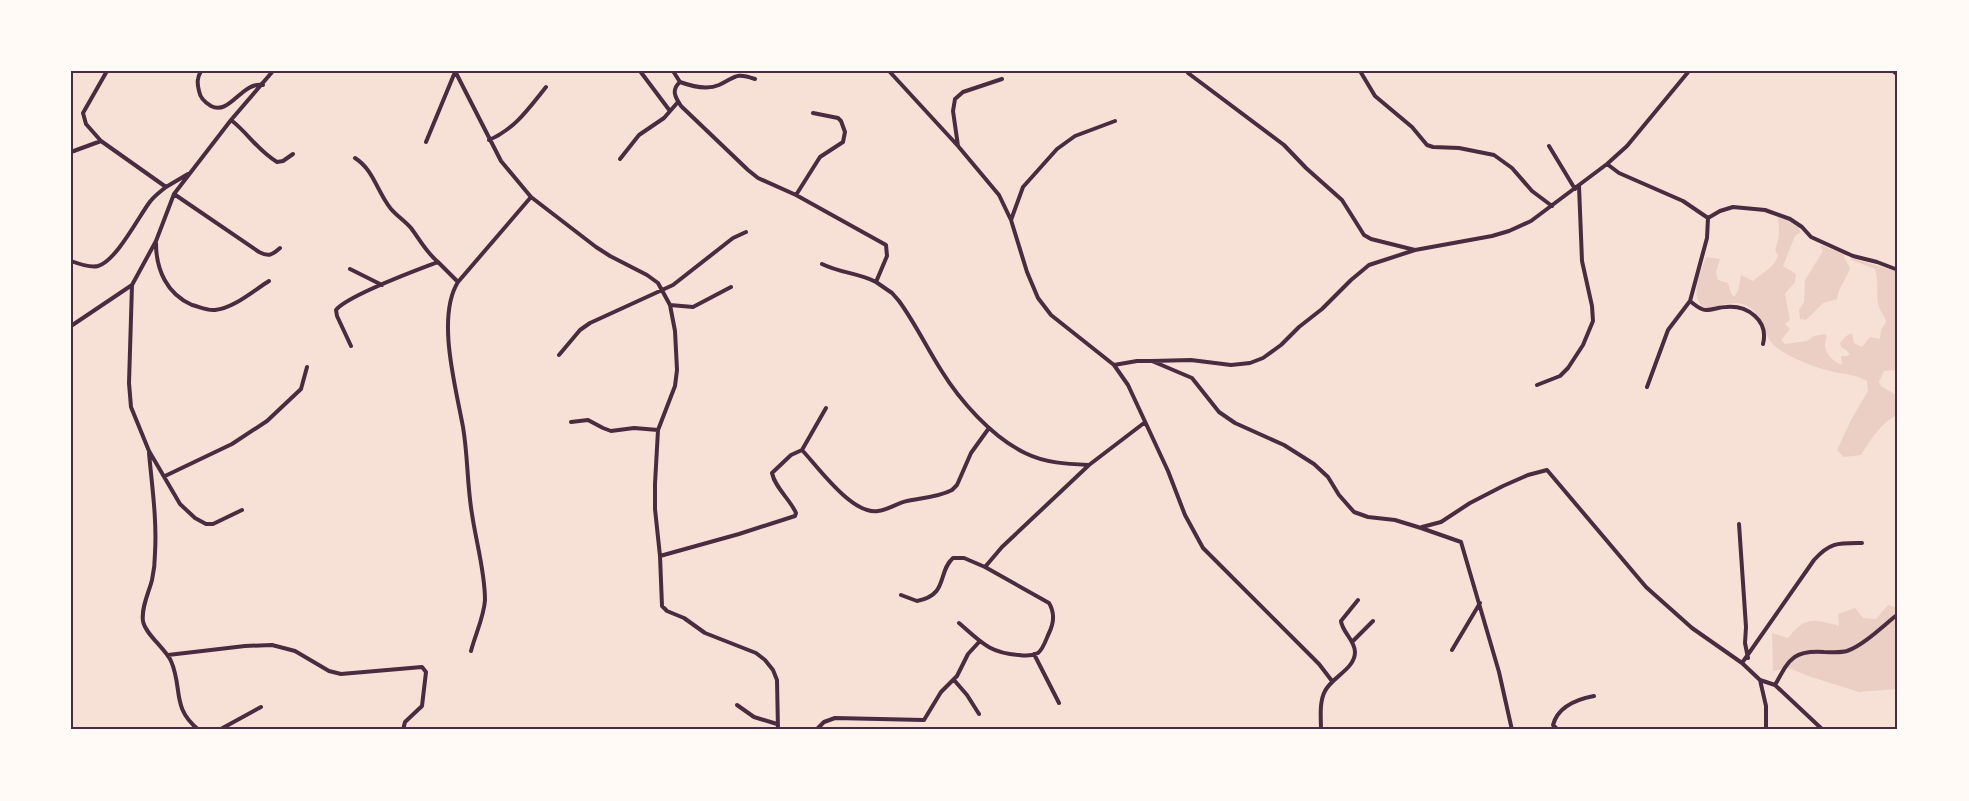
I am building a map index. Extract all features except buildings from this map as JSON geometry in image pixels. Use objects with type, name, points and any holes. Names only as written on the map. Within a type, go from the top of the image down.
[{"type":"street","points":[[108,71],[83,113],[86,124],[101,141],[166,187]]},
{"type":"street","points":[[201,71],[197,80],[200,96],[207,104],[218,109],[224,107],[251,86],[263,85]]},
{"type":"street","points":[[242,510],[213,524],[206,524],[195,518],[180,504],[149,451],[131,407],[129,383],[132,285],[156,240],[174,194],[231,120],[274,71]]},
{"type":"street","points":[[455,71],[501,161],[531,197],[603,251],[647,274],[663,290],[670,305],[675,330],[677,370],[675,386],[658,430],[654,509],[660,556],[661,602],[664,609],[684,618],[705,633],[756,653],[765,660],[773,670],[777,680],[778,730]]},
{"type":"street","points":[[426,142],[455,71]]},
{"type":"street","points":[[640,71],[670,112]]},
{"type":"street","points":[[673,71],[680,82],[698,87],[718,85],[740,75],[755,79]]},
{"type":"street","points":[[726,71],[730,78]]},
{"type":"street","points":[[889,71],[958,146],[999,195],[1011,220],[1027,272],[1038,298],[1051,315],[1114,365],[1128,386],[1168,471],[1188,521],[1203,548],[1319,664],[1332,680]]},
{"type":"street","points":[[1360,71],[1375,96],[1412,127],[1428,145],[1433,147],[1459,148],[1494,155],[1512,168],[1532,191],[1552,206]]},
{"type":"street","points":[[1114,365],[1137,361],[1192,360],[1231,365],[1250,363],[1263,358],[1322,309],[1360,272],[1378,262],[1415,250],[1492,236],[1531,221],[1607,164],[1627,146],[1690,71]]},
{"type":"street","points":[[1893,71],[1898,75]]},
{"type":"street","points":[[1188,73],[1284,145],[1306,168],[1342,200],[1364,235],[1377,241],[1415,250]]},
{"type":"street","points":[[958,146],[953,111],[955,98],[963,92],[1002,79]]},
{"type":"street","points":[[680,82],[674,91],[678,102],[748,170],[774,186],[796,194],[886,245],[887,256],[876,282]]},
{"type":"street","points":[[490,140],[507,131],[520,120],[546,87]]},
{"type":"street","points":[[620,159],[639,135],[664,118],[678,102]]},
{"type":"street","points":[[796,194],[820,157],[828,150],[840,145],[844,138],[841,121],[838,118],[813,113]]},
{"type":"street","points":[[231,120],[243,130],[261,151],[277,162],[283,161],[293,154]]},
{"type":"street","points":[[1011,220],[1023,187],[1053,153],[1076,136],[1115,121]]},
{"type":"street","points":[[71,152],[101,141]]},
{"type":"street","points":[[1536,385],[1560,376],[1568,368],[1586,340],[1592,321],[1592,306],[1582,261],[1577,187],[1549,146]]},
{"type":"street","points":[[355,158],[369,170],[391,209],[410,226],[421,244],[458,282]]},
{"type":"street","points":[[1607,164],[1619,173],[1683,201],[1708,218]]},
{"type":"street","points":[[71,261],[92,266],[98,266],[104,262],[118,249],[150,202],[166,187],[190,172]]},
{"type":"street","points":[[174,194],[266,255],[274,254],[280,248]]},
{"type":"street","points":[[471,651],[485,602],[472,515],[465,443],[449,344],[449,301],[452,290],[458,282],[531,197]]},
{"type":"street","points":[[1708,218],[1720,211],[1733,207],[1765,210],[1790,219],[1802,227],[1811,237],[1853,256],[1898,270]]},
{"type":"street","points":[[1646,387],[1668,330],[1690,301],[1707,238],[1708,218]]},
{"type":"street","points":[[558,354],[580,330],[594,320],[663,290],[686,276],[737,236],[746,232]]},
{"type":"street","points":[[156,240],[158,262],[165,282],[173,294],[203,309],[221,308],[270,281]]},
{"type":"street","points":[[351,346],[336,310],[350,300],[438,262]]},
{"type":"street","points":[[822,264],[832,269],[857,274],[876,282],[892,293],[899,301],[942,372],[958,394],[989,428],[1026,454],[1060,463],[1089,465]]},
{"type":"street","points":[[350,269],[382,285]]},
{"type":"street","points":[[71,326],[132,285]]},
{"type":"street","points":[[670,305],[693,307],[731,287]]},
{"type":"street","points":[[1690,301],[1706,310],[1736,306],[1750,311],[1763,326],[1764,337],[1762,344]]},
{"type":"street","points":[[1152,361],[1192,378],[1219,412],[1235,423],[1284,445],[1314,464],[1328,477],[1339,495],[1354,512],[1368,517],[1395,520],[1461,542],[1499,672],[1512,730]]},
{"type":"street","points":[[165,476],[232,444],[267,421],[301,389],[307,367]]},
{"type":"street","points":[[660,556],[795,516],[796,513],[793,506],[774,480],[772,473],[790,455],[802,450],[826,408]]},
{"type":"street","points":[[571,422],[588,420],[611,431],[634,428],[658,430]]},
{"type":"street","points":[[985,567],[1002,547],[1089,465],[1144,423]]},
{"type":"street","points":[[802,450],[846,497],[864,509],[878,511],[903,502],[948,492],[954,488],[971,453],[989,428]]},
{"type":"street","points":[[149,451],[155,552],[143,620],[148,630],[168,655],[176,675],[181,708],[190,721],[200,730]]},
{"type":"street","points":[[1421,528],[1441,522],[1470,503],[1503,486],[1528,475],[1547,470],[1646,587],[1692,628],[1742,664],[1760,680],[1775,685],[1823,730]]},
{"type":"street","points":[[1739,524],[1746,627],[1745,644],[1748,658]]},
{"type":"street","points":[[1742,664],[1748,658],[1814,560],[1834,544],[1862,543]]},
{"type":"street","points":[[901,595],[917,601],[931,595],[940,587],[949,563],[953,558],[964,558],[1043,598],[1051,606],[1054,616],[1051,630],[1040,650],[1026,656],[996,652],[959,623]]},
{"type":"street","points":[[1321,730],[1322,700],[1325,690],[1332,680],[1343,672],[1353,659],[1355,653],[1352,642],[1341,621],[1358,600]]},
{"type":"street","points":[[1452,650],[1480,603]]},
{"type":"street","points":[[1775,685],[1788,661],[1797,654],[1814,651],[1834,652],[1848,650],[1861,643],[1898,614]]},
{"type":"street","points":[[1352,642],[1373,621]]},
{"type":"street","points":[[816,730],[824,722],[836,718],[924,720],[941,692],[954,680],[968,654],[980,641]]},
{"type":"street","points":[[168,655],[245,646],[272,645],[295,651],[329,671],[341,674],[422,667],[426,672],[422,706],[405,722],[403,730]]},
{"type":"street","points":[[1034,654],[1059,703]]},
{"type":"street","points":[[954,680],[967,695],[979,714]]},
{"type":"street","points":[[1760,680],[1766,706],[1766,730]]},
{"type":"street","points":[[1558,730],[1553,725],[1559,714],[1572,702],[1594,696]]},
{"type":"street","points":[[737,705],[754,716],[777,724]]},
{"type":"street","points":[[219,730],[261,707]]},
{"type":"shaded area","points":[[1777,215],[1798,227],[1801,232],[1795,236],[1783,266],[1796,274],[1795,282],[1785,294],[1790,320],[1785,324],[1790,329],[1781,340],[1785,344],[1807,341],[1814,336],[1825,334],[1827,336],[1825,346],[1828,354],[1842,365],[1841,356],[1850,354],[1841,347],[1840,343],[1846,336],[1852,333],[1854,343],[1862,347],[1870,337],[1880,339],[1881,330],[1886,322],[1878,303],[1875,269],[1849,259],[1855,259],[1898,272],[1898,370],[1884,371],[1879,382],[1881,386],[1898,396],[1898,415],[1882,427],[1861,455],[1844,457],[1837,450],[1852,418],[1868,391],[1867,381],[1853,375],[1817,367],[1795,359],[1783,352],[1768,338],[1760,320],[1752,309],[1745,305],[1734,303],[1703,307],[1699,302],[1696,289],[1706,257],[1720,259],[1716,272],[1718,280],[1728,283],[1734,297],[1738,291],[1741,275],[1753,281],[1771,266],[1778,255],[1775,250],[1779,233]]},
{"type":"shaded area","points":[[1820,245],[1845,254],[1844,257],[1850,268],[1839,290],[1837,299],[1823,303],[1806,320],[1800,319],[1799,310],[1804,302],[1805,280],[1823,251]]},
{"type":"shaded area","points":[[1888,605],[1898,608],[1898,689],[1859,692],[1789,668],[1773,671],[1772,633],[1788,638],[1800,626],[1810,621],[1839,626],[1838,614],[1855,608],[1863,618],[1876,619]]}]
